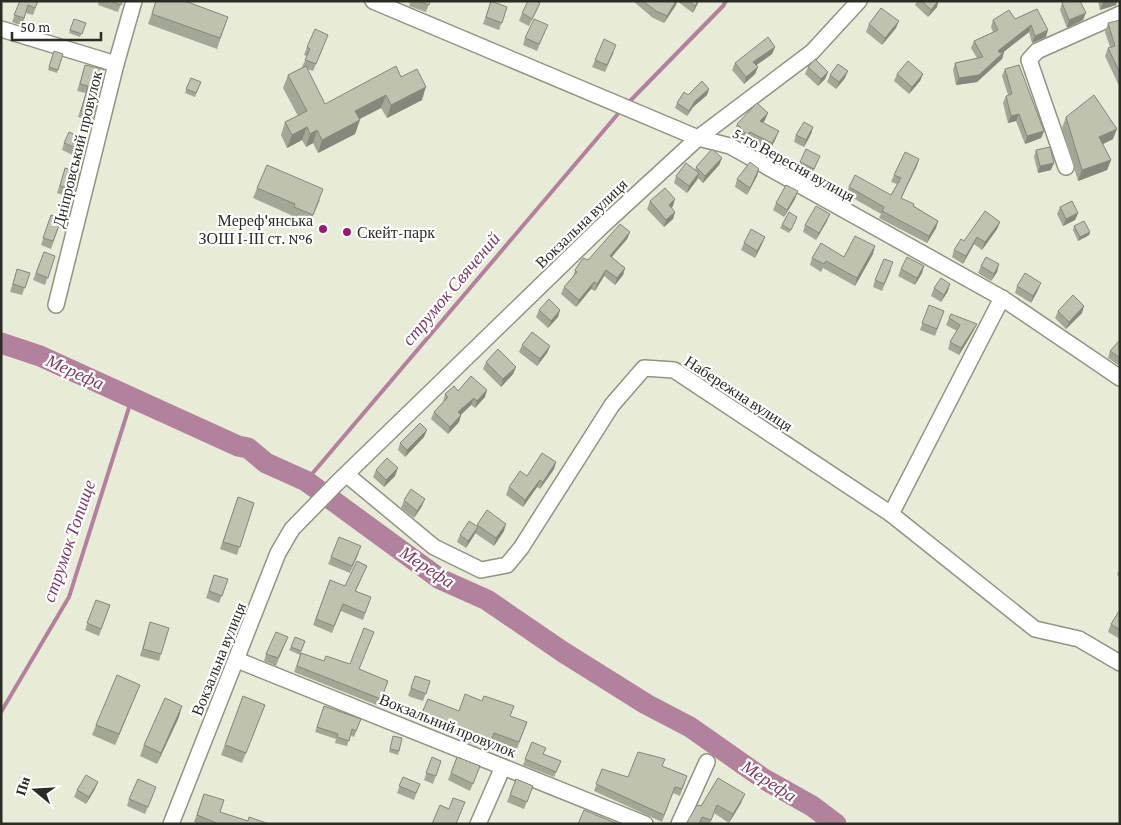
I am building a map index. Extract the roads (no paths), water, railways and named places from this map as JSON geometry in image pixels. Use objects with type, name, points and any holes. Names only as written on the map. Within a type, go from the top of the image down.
[{"type":"street","name":"Дніпровський провулок","points":[[56,305],[116,64],[134,1]]},
{"type":"street","name":"5-го Вересня вулиця","points":[[374,1],[698,138],[730,146],[1002,298],[1120,378]]},
{"type":"street","name":"Вокзальна вулиця","points":[[171,824],[278,552],[292,529],[601,227],[698,138],[812,52],[859,1]]},
{"type":"street","points":[[1066,167],[1029,60],[1037,51],[1120,14]]},
{"type":"street","points":[[1,29],[116,64]]},
{"type":"street","points":[[891,514],[1002,298]]},
{"type":"street","name":"Набережна вулиця","points":[[342,479],[434,546],[481,570],[507,565],[521,548],[612,405],[644,368],[674,370],[891,514],[1035,629],[1079,640],[1120,663]]},
{"type":"street","name":"Вокзальний провулок","points":[[237,660],[645,824]]},
{"type":"street","points":[[679,824],[707,762]]},
{"type":"street","points":[[478,824],[503,767]]},
{"type":"waterway","name":"струмок Свячений","points":[[631,100],[726,1]]},
{"type":"waterway","name":"струмок Свячений","points":[[306,481],[617,115]]},
{"type":"waterway","name":"Мерефа","points":[[1,343],[40,356],[238,446],[248,448],[266,463],[306,481],[440,579],[487,600],[563,652],[646,704],[690,727],[764,779],[812,806],[836,824]]},
{"type":"waterway","name":"струмок Топище","points":[[1,712],[69,597],[132,398]]},
{"type":"place","name":"Мереф'янська ЗОШ І-ІІІ ст. №6","points":[[323,229]]},
{"type":"place","name":"Скейт-парк","points":[[347,232]]}]
